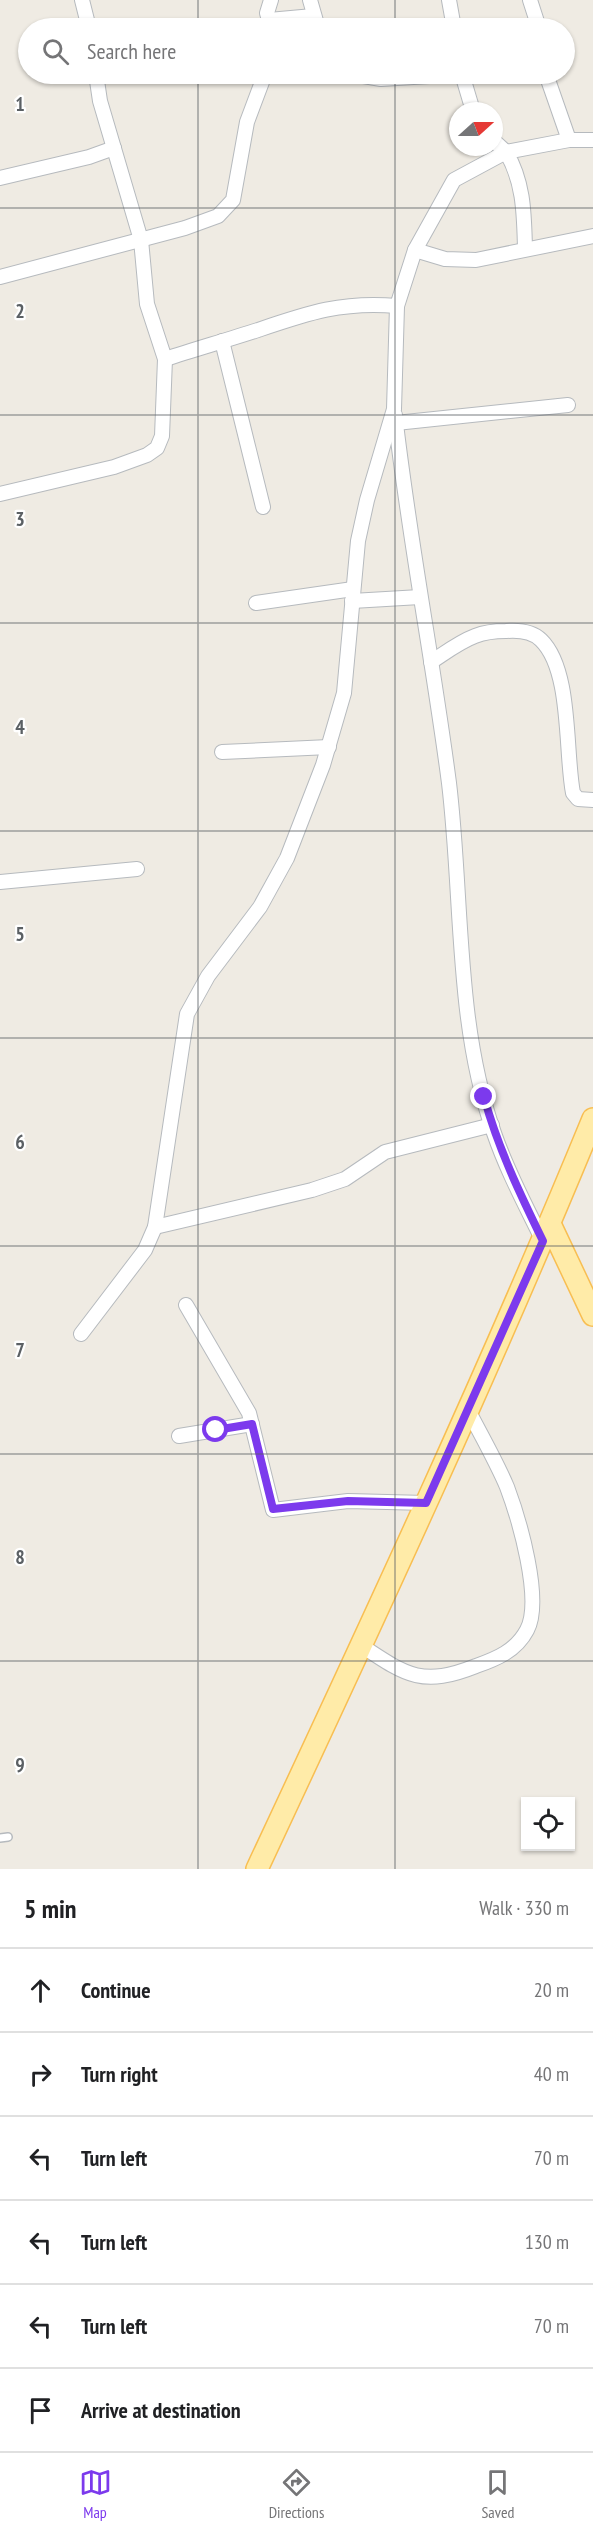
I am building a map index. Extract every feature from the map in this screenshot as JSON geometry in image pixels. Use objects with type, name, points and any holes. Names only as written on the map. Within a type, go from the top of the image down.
[{"type":"main road","points":[[257,1869],[362,1646],[468,1410],[547,1232],[593,1119]]},
{"type":"main road","points":[[547,1232],[593,1316]]},
{"type":"street","points":[[82,0],[86,18]]},
{"type":"street","points":[[268,18],[267,13],[272,0]]},
{"type":"street","points":[[310,0],[315,18]]},
{"type":"street","points":[[449,0],[452,18]]},
{"type":"street","points":[[530,0],[536,18]]},
{"type":"street","points":[[0,495],[114,467],[147,455],[157,448],[162,436],[165,359],[147,304],[141,240],[100,101],[97,84]]},
{"type":"street","points":[[0,277],[141,240],[218,216],[227,208],[237,185],[248,122],[261,84]]},
{"type":"street","points":[[465,84],[470,102]]},
{"type":"street","points":[[549,84],[568,140]]},
{"type":"street","points":[[547,1232],[515,1185],[492,1125],[470,1025],[460,940],[451,801],[395,416],[398,306],[415,250],[454,180],[506,152],[568,140],[593,140]]},
{"type":"street","points":[[0,178],[89,157],[114,148]]},
{"type":"street","points":[[503,149],[518,175],[525,248]]},
{"type":"street","points":[[415,250],[461,262],[593,236]]},
{"type":"street","points":[[165,359],[331,307],[372,304],[398,306]]},
{"type":"street","points":[[222,340],[263,507]]},
{"type":"street","points":[[395,416],[568,405]]},
{"type":"street","points":[[81,1334],[145,1250],[155,1227],[187,1014],[208,976],[253,917],[277,878],[302,826],[329,747],[347,675],[358,541],[367,500],[395,416]]},
{"type":"street","points":[[256,603],[352,595],[420,597]]},
{"type":"street","points":[[431,662],[472,637],[485,633],[517,630],[529,632],[541,640],[549,651],[563,692],[573,792],[578,799],[593,800]]},
{"type":"street","points":[[222,752],[329,747]]},
{"type":"street","points":[[0,882],[137,869]]},
{"type":"street","points":[[155,1227],[312,1190],[345,1179],[385,1152],[492,1125]]},
{"type":"street","points":[[186,1305],[249,1413],[273,1509],[348,1501],[426,1503]]},
{"type":"street","points":[[362,1646],[392,1666],[410,1674],[434,1679],[451,1676],[500,1657],[518,1644],[528,1629],[532,1608],[521,1534],[507,1489],[468,1410]]},
{"type":"street","points":[[179,1436],[252,1424]]},
{"type":"route","points":[[216,1430],[252,1424],[273,1509],[348,1501],[426,1503],[543,1241],[515,1185],[494,1133],[484,1097]]}]
